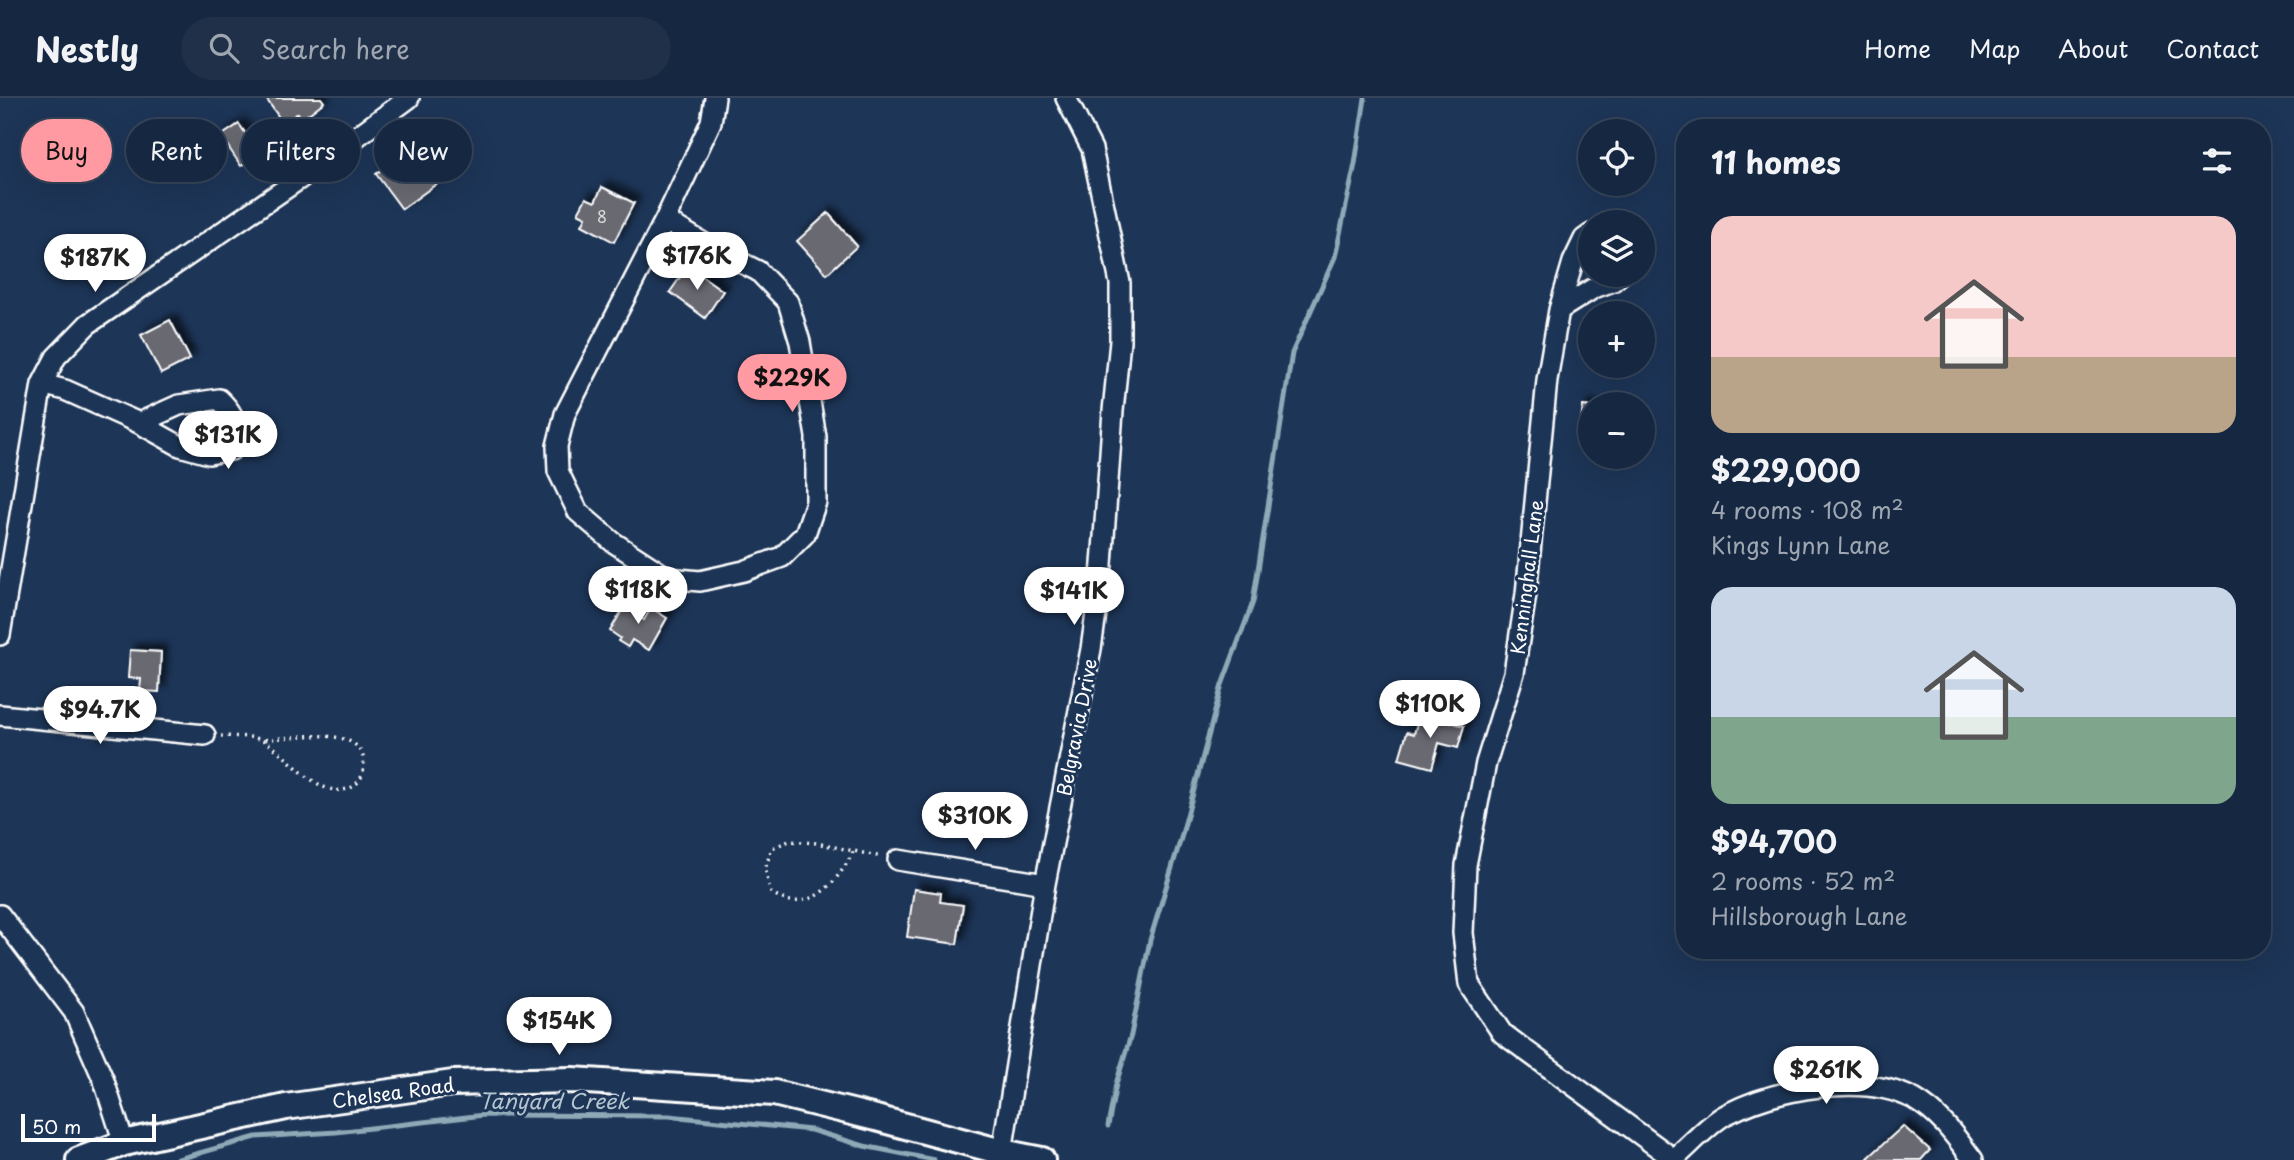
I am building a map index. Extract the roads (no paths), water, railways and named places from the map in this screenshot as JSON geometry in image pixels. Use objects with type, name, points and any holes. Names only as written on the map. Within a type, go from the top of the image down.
[{"type":"street","points":[[0,635],[42,384],[56,357],[88,324],[298,180],[409,98]]},
{"type":"street","points":[[665,220],[758,271],[788,302],[800,342],[816,437],[816,502],[805,534],[782,557],[744,571],[700,581],[668,578],[613,542],[578,512],[558,471],[557,446],[565,414],[665,220],[711,122],[715,98]]},
{"type":"street","name":"Belgravia Drive","points":[[1002,1152],[1045,884],[1091,649],[1101,578],[1121,341],[1119,283],[1092,149],[1066,98]]},
{"type":"street","name":"Kenninghall Lane","points":[[1578,252],[1559,310],[1547,380],[1526,594],[1514,674],[1486,764],[1466,865],[1463,933],[1469,984],[1502,1033],[1675,1160]]},
{"type":"street","points":[[1559,310],[1597,287]]},
{"type":"street","points":[[42,384],[65,390],[139,423]]},
{"type":"street","points":[[0,715],[205,735]]},
{"type":"street","points":[[898,860],[1045,884]]},
{"type":"street","points":[[0,915],[74,1012],[104,1081],[124,1143]]},
{"type":"street","name":"Chelsea Road","points":[[79,1160],[124,1143],[286,1107],[453,1083],[572,1080],[774,1093],[1042,1160]]},
{"type":"street","points":[[1675,1160],[1725,1114],[1773,1097],[1826,1085],[1871,1085],[1913,1099],[1945,1123],[1973,1160]]},
{"type":"waterway","points":[[1108,1126],[1116,1084],[1131,1035],[1150,940],[1181,838],[1222,685],[1253,602],[1292,353],[1335,257],[1355,164],[1365,98]]},
{"type":"waterway","name":"Tanyard Creek","points":[[175,1160],[256,1137],[336,1132],[484,1115],[669,1116],[811,1130],[864,1146],[934,1160]]}]
